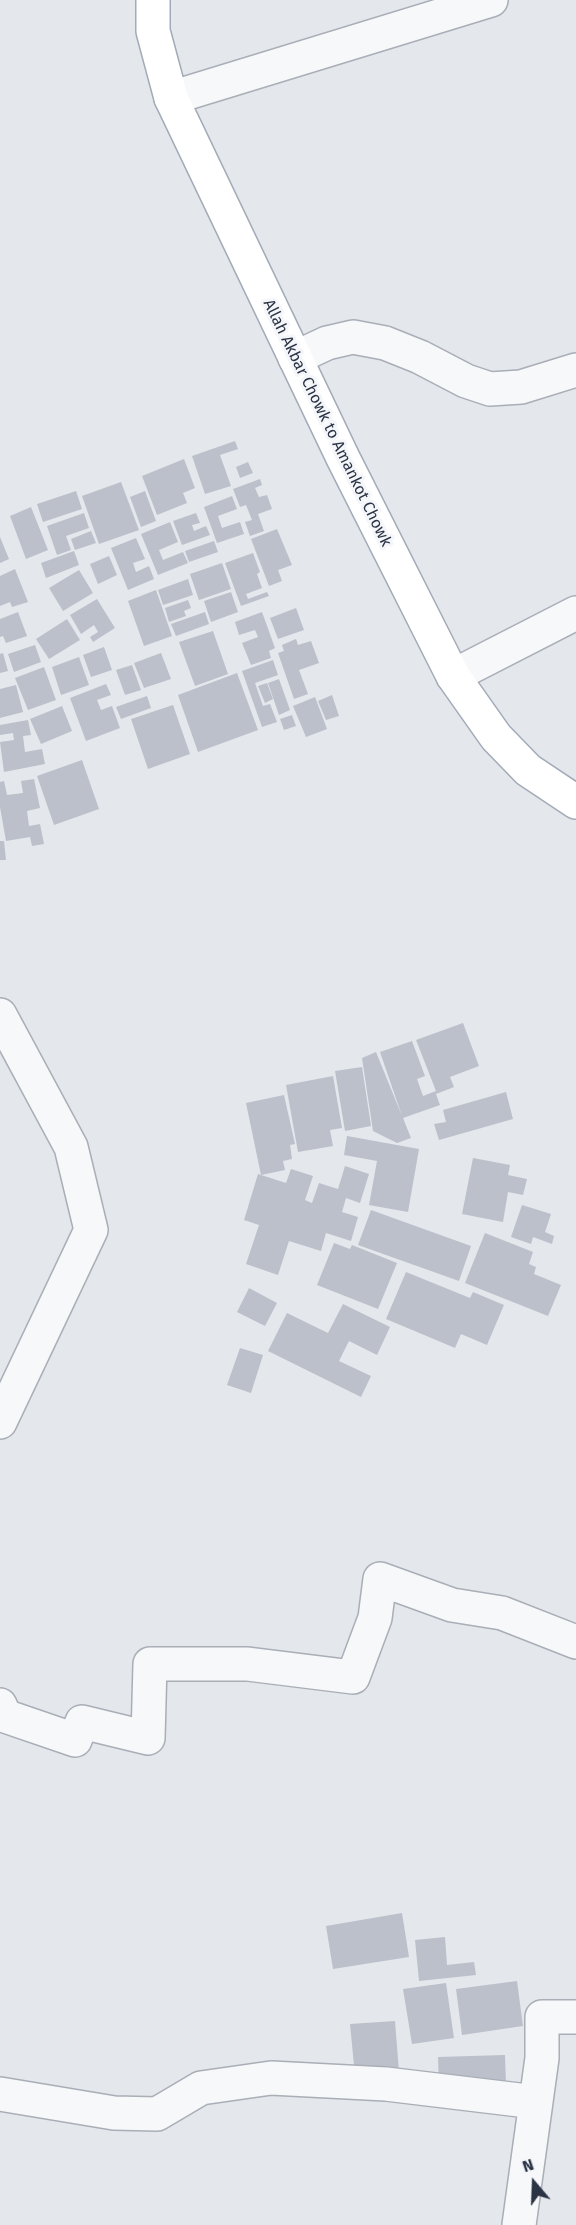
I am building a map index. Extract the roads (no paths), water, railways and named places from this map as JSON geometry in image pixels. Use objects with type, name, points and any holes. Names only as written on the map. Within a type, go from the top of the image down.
[{"type":"main road","name":"Allah Akbar Chowk to Amankot Chowk","points":[[153,0],[153,31],[171,99],[295,358],[453,676],[504,745],[528,770],[576,802]]},
{"type":"street","points":[[171,99],[491,0]]},
{"type":"street","points":[[295,358],[327,343],[353,337],[393,346],[466,381],[490,388],[521,387],[576,370]]},
{"type":"street","points":[[453,676],[576,613]]},
{"type":"street","points":[[0,1015],[70,1147],[91,1230],[0,1422]]},
{"type":"street","points":[[0,1705],[5,1716],[75,1740],[81,1722],[148,1738],[150,1664],[248,1664],[353,1677],[375,1618],[380,1579],[452,1605],[502,1613],[576,1642]]},
{"type":"street","points":[[519,2225],[542,2058],[542,2017],[576,2017]]},
{"type":"street","points":[[0,2094],[114,2113],[157,2114],[201,2088],[271,2078],[386,2084],[536,2102]]}]
